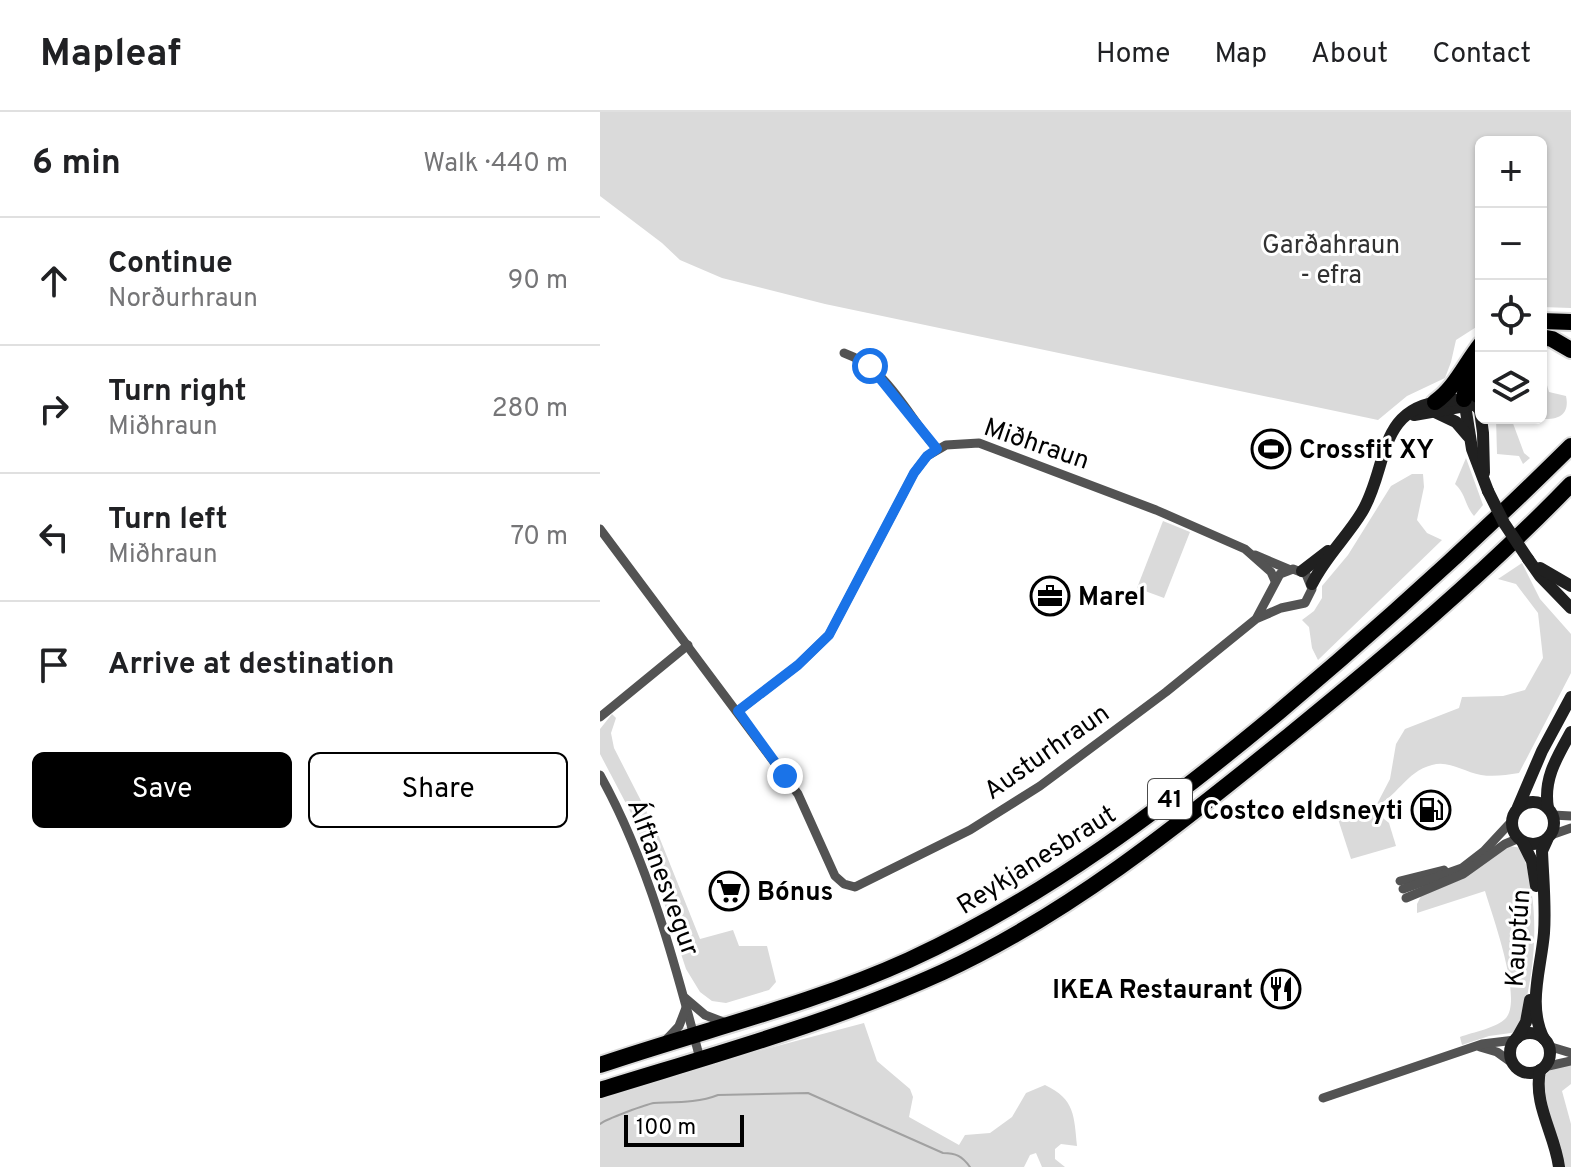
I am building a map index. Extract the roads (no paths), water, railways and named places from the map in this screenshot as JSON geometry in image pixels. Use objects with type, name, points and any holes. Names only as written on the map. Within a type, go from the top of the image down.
[{"type":"highway","points":[[1547,321],[1571,322]]},
{"type":"highway","points":[[1547,339],[1571,350]]},
{"type":"highway","points":[[1434,407],[1452,389],[1475,352]]},
{"type":"highway","points":[[1472,403],[1476,352]]},
{"type":"highway","name":"Reykjanesbraut","points":[[600,1065],[858,982],[909,960],[1016,904],[1093,855],[1237,746],[1375,630],[1571,446]]},
{"type":"highway","name":"Reykjanesbraut","points":[[600,1090],[797,1029],[893,994],[965,961],[1073,899],[1164,835],[1351,686],[1466,585],[1571,484]]},
{"type":"highway","points":[[1466,585],[1490,569],[1571,496]]},
{"type":"street","points":[[600,529],[738,711],[798,665],[829,635],[914,473],[937,449],[878,374],[862,361],[844,353]]},
{"type":"street","name":"Austurhraun","points":[[738,711],[798,794],[835,876],[844,884],[855,887],[970,830],[1040,786],[1166,692],[1256,619],[1300,606],[1309,599],[1312,584],[1364,509],[1377,480],[1388,437],[1397,424],[1407,415],[1434,407],[1472,403]]},
{"type":"street","points":[[1472,403],[1471,443],[1476,465],[1487,488],[1504,523],[1533,568],[1571,608]]},
{"type":"street","points":[[1472,403],[1483,433],[1487,488]]},
{"type":"street","points":[[1434,407],[1456,422],[1471,443]]},
{"type":"street","name":"Miðhraun","points":[[937,449],[967,442],[1002,450],[1156,510],[1295,570]]},
{"type":"street","name":"Austurhraun","points":[[1256,619],[1280,574],[1295,570],[1337,544]]},
{"type":"street","name":"Miðhraun","points":[[1252,554],[1271,572],[1274,583]]},
{"type":"street","points":[[1528,559],[1571,586]]},
{"type":"street","points":[[1295,570],[1312,584]]},
{"type":"street","points":[[1274,583],[1277,598],[1289,607]]},
{"type":"street","points":[[1558,596],[1571,614]]},
{"type":"street","points":[[600,717],[688,645]]},
{"type":"street","name":"Kauptún","points":[[1571,697],[1542,751],[1511,822],[1484,851],[1462,868],[1403,889],[1463,874],[1505,844],[1520,841],[1535,845],[1571,828]]},
{"type":"street","name":"Kauptún","points":[[1559,1167],[1538,1085],[1549,1057],[1537,1024],[1535,1003],[1544,934],[1542,851],[1554,828],[1546,786],[1571,732]]},
{"type":"street","name":"Álftanesvegur","points":[[600,775],[627,827],[683,996],[700,1059]]},
{"type":"street","points":[[1518,807],[1530,802],[1543,804],[1550,812],[1571,816]]},
{"type":"street","name":"Kauptún","points":[[1511,822],[1535,876],[1538,914],[1526,1022],[1509,1053],[1542,1110]]},
{"type":"street","name":"Álftanesvegur","points":[[683,996],[705,1015],[728,1023]]},
{"type":"street","points":[[660,1045],[679,1026],[686,1008]]},
{"type":"street","points":[[1323,1098],[1489,1042],[1516,1039],[1528,1033],[1558,1051],[1571,1053]]},
{"type":"street","points":[[1476,1047],[1497,1052],[1515,1066],[1533,1073],[1571,1061]]},
{"type":"waterway","points":[[600,1124],[654,1103],[695,1101],[718,1095],[808,1093],[943,1153],[958,1156],[970,1167]]},
{"type":"place","name":"Crossfit XY","points":[[1271,449]]},
{"type":"place","name":"Marel","points":[[1050,596]]},
{"type":"place","name":"Costco eldsneyti","points":[[1431,810]]},
{"type":"place","name":"Bónus","points":[[729,891]]},
{"type":"place","name":"IKEA Restaurant","points":[[1281,989]]},
{"type":"park label","name":"Garðahraun - efra","points":[[1331,259]]}]
